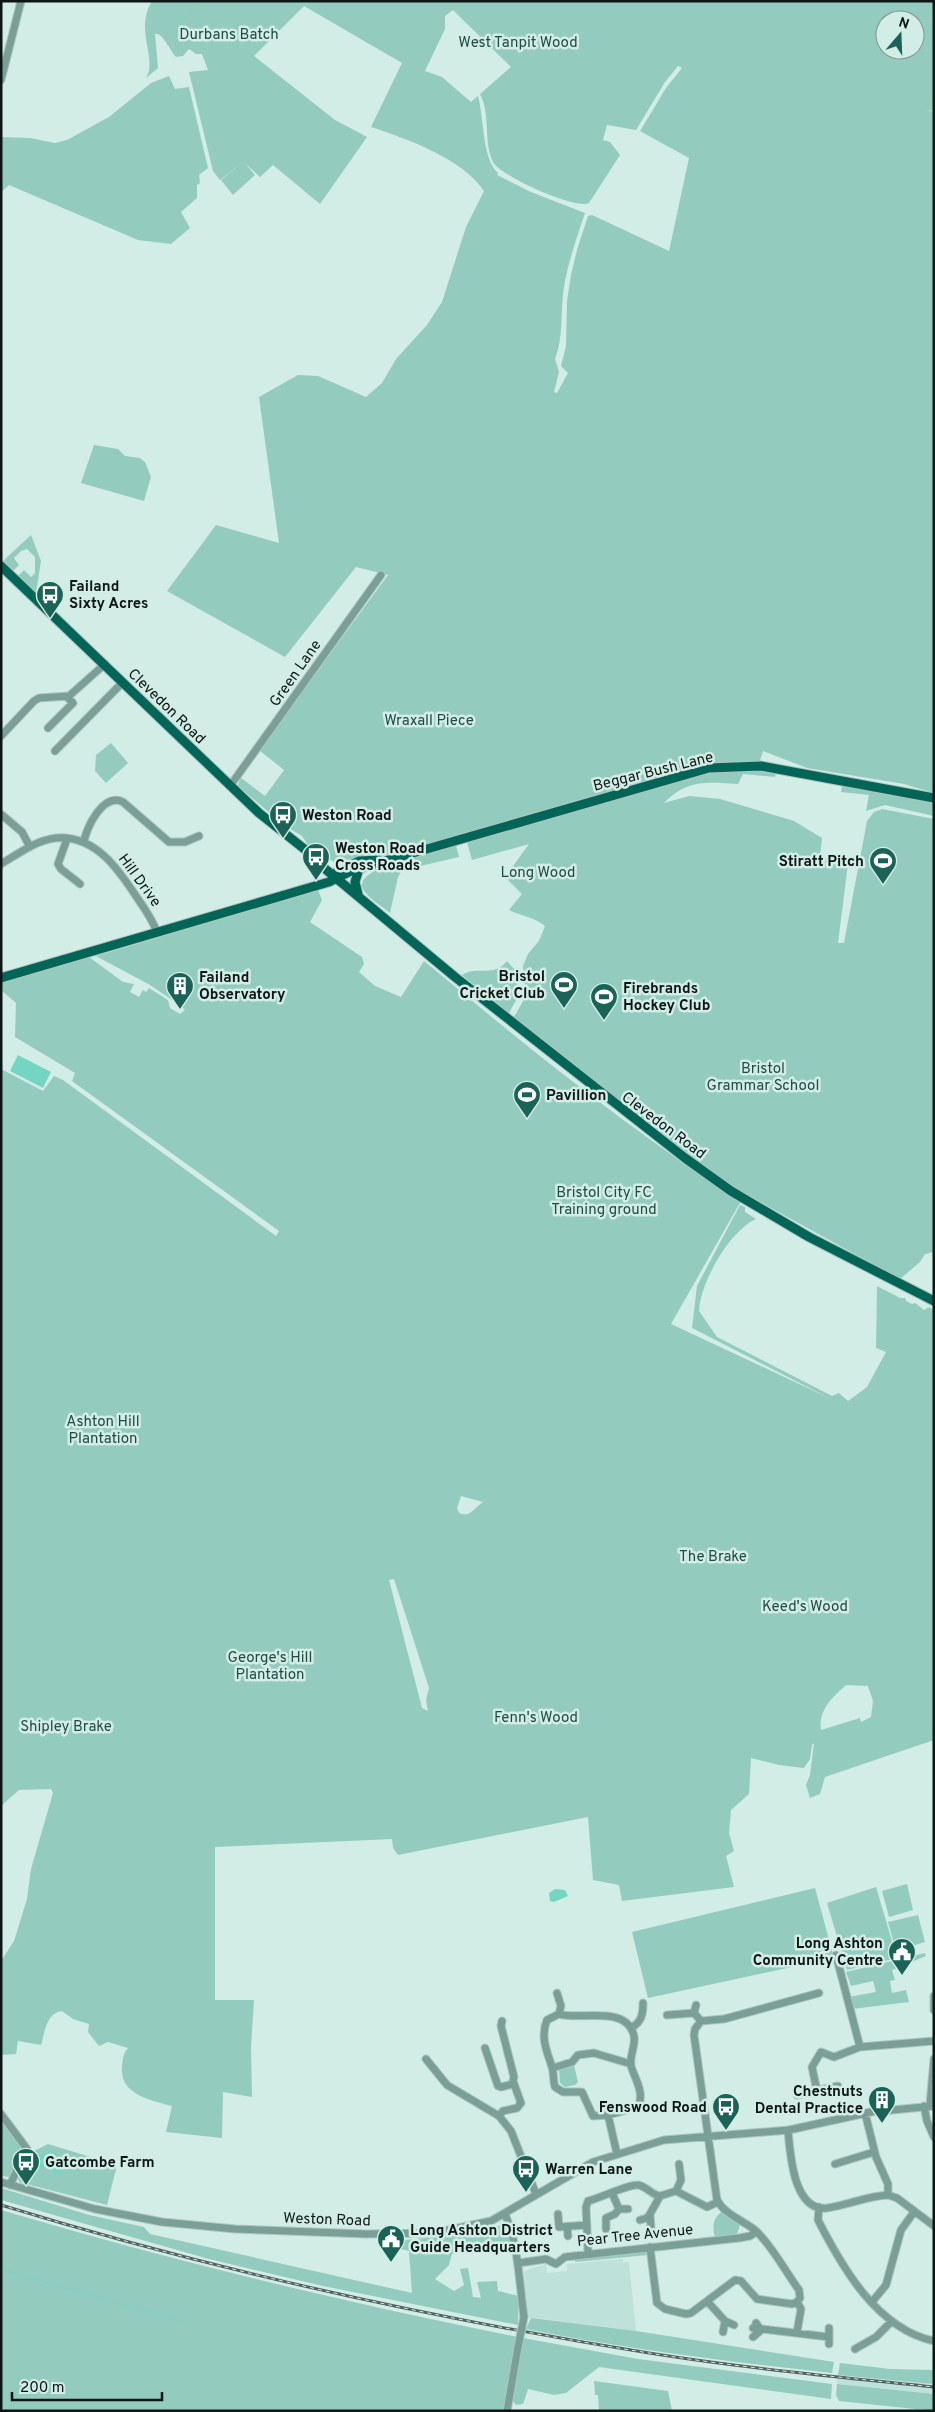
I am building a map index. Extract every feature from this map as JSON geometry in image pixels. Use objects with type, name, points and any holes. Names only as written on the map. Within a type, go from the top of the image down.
[{"type":"main road","name":"Clevedon Road","points":[[1,566],[263,817],[318,861],[334,877],[358,894],[437,962],[643,1128],[724,1186],[809,1237],[934,1301]]},
{"type":"main road","name":"Beggar Bush Lane","points":[[334,877],[709,768],[761,766],[934,798]]},
{"type":"main road","name":"Beggar Bush Lane","points":[[334,877],[359,861],[385,861]]},
{"type":"main road","points":[[358,894],[355,882],[359,869]]},
{"type":"main road","points":[[1,978],[334,877]]},
{"type":"street","points":[[1,80],[10,52],[16,13],[21,1]]},
{"type":"street","name":"Green Lane","points":[[230,786],[381,575]]},
{"type":"street","points":[[1,736],[35,700],[67,697],[105,664]]},
{"type":"street","points":[[55,751],[123,682]]},
{"type":"street","points":[[48,728],[73,703],[67,697]]},
{"type":"street","points":[[84,842],[89,826],[100,810],[115,800],[123,802],[170,842],[180,843],[196,839]]},
{"type":"street","points":[[7,815],[22,832],[30,847]]},
{"type":"street","points":[[67,839],[58,864],[69,879],[80,884]]},
{"type":"street","name":"Hill Drive","points":[[1,864],[30,847],[49,840],[67,839],[84,842],[103,854],[118,870],[152,920],[157,932]]},
{"type":"street","points":[[836,1955],[860,2047]]},
{"type":"street","points":[[557,1993],[561,2006],[559,2014]]},
{"type":"street","points":[[650,2247],[656,2299],[660,2307],[686,2314],[691,2313],[735,2280],[741,2281],[757,2299],[792,2304],[800,2298],[799,2290],[756,2232],[718,2202],[715,2194],[709,2136],[694,2037],[695,2029],[701,2021],[724,2019],[819,1993]]},
{"type":"street","points":[[934,1996],[934,2010]]},
{"type":"street","points":[[632,2027],[637,2024],[641,2017],[643,2003]]},
{"type":"street","points":[[694,2013],[696,2005]]},
{"type":"street","points":[[671,2013],[694,2013],[701,2021]]},
{"type":"street","points":[[559,2014],[572,2018],[598,2014],[626,2022],[632,2027],[635,2043],[631,2064],[641,2096],[641,2109],[608,2116],[593,2116],[582,2092],[558,2090],[554,2083],[553,2068],[545,2050],[545,2024],[550,2017],[559,2014]]},
{"type":"street","points":[[499,2116],[503,2111],[517,2108],[520,2104],[513,2084],[514,2077],[501,2026],[502,2021]]},
{"type":"street","points":[[817,2091],[812,2067],[823,2050],[834,2057],[860,2047],[934,2041]]},
{"type":"street","points":[[485,2048],[498,2086],[513,2084]]},
{"type":"street","points":[[553,2068],[572,2062],[578,2055],[594,2054],[631,2064]]},
{"type":"street","points":[[426,2059],[447,2085],[499,2116],[511,2131],[536,2194]]},
{"type":"street","points":[[934,2059],[927,2121],[934,2137]]},
{"type":"street","points":[[797,2095],[838,2086]]},
{"type":"street","name":"Weston Road","points":[[1,2182],[126,2216],[236,2229],[366,2234],[434,2233],[478,2225],[505,2214],[593,2162],[664,2140],[788,2130],[865,2114],[929,2106]]},
{"type":"street","points":[[1,2114],[27,2149],[10,2185]]},
{"type":"street","points":[[865,2114],[874,2152],[888,2184],[888,2196]]},
{"type":"street","points":[[608,2116],[617,2154]]},
{"type":"street","points":[[788,2130],[793,2170],[806,2200],[819,2207],[827,2208],[888,2196],[897,2198],[934,2226]]},
{"type":"street","points":[[836,2164],[874,2152]]},
{"type":"street","points":[[676,2191],[681,2180],[680,2164]]},
{"type":"street","points":[[588,2254],[586,2204],[588,2201],[625,2187],[639,2185],[660,2196]]},
{"type":"street","points":[[640,2220],[647,2218],[660,2196],[676,2191],[707,2207],[718,2202]]},
{"type":"street","points":[[612,2193],[619,2210]]},
{"type":"street","points":[[819,2207],[817,2216],[823,2229],[859,2288],[892,2321],[916,2336],[934,2341]]},
{"type":"street","points":[[606,2229],[606,2218],[619,2210],[628,2209]]},
{"type":"street","points":[[872,2302],[886,2285],[901,2230],[914,2212]]},
{"type":"street","points":[[505,2214],[510,2226],[518,2263],[524,2317],[507,2411]]},
{"type":"street","points":[[558,2214],[559,2227],[587,2225]]},
{"type":"street","points":[[650,2214],[652,2228]]},
{"type":"street","points":[[567,2227],[568,2236]]},
{"type":"street","name":"Pear Tree Avenue","points":[[518,2263],[546,2260],[556,2264],[565,2257],[739,2238],[750,2236],[756,2232]]},
{"type":"street","points":[[707,2301],[725,2322],[734,2325]]},
{"type":"street","points":[[797,2302],[801,2309],[797,2332]]},
{"type":"street","points":[[855,2349],[876,2337],[892,2321]]},
{"type":"street","points":[[723,2332],[725,2322]]},
{"type":"street","points":[[753,2336],[756,2327],[797,2332],[829,2340],[829,2328]]},
{"type":"shaded area","points":[[18,1055],[51,1072],[43,1088],[10,1071]]},
{"type":"shaded area","points":[[555,1889],[565,1890],[568,1896],[554,1902],[550,1901],[549,1893]]},
{"type":"shaded area","points":[[51,2151],[65,2159],[64,2171],[59,2175],[49,2169],[34,2165],[37,2156]]},
{"type":"shaded area","points":[[623,2259],[623,2263],[629,2262],[636,2331],[527,2317],[524,2271],[546,2264],[547,2273],[567,2271],[567,2264]]},
{"type":"shaded area","points":[[838,2375],[934,2384],[934,2394],[837,2384]]},
{"type":"green space","points":[[152,1],[934,1],[934,111],[926,110],[934,112],[934,793],[904,784],[807,768],[763,751],[760,761],[706,763],[383,857],[359,857],[337,864],[308,845],[302,836],[284,825],[238,786],[240,777],[265,796],[284,770],[259,750],[388,575],[356,567],[285,657],[167,591],[216,525],[279,543],[259,397],[298,375],[318,376],[366,397],[382,383],[396,359],[427,325],[442,302],[466,227],[484,191],[474,179],[448,159],[401,137],[371,127],[402,63],[304,6],[254,56],[335,120],[367,137],[320,204],[273,165],[260,177],[245,163],[255,175],[233,195],[221,180],[244,161],[220,180],[213,171],[189,72],[208,70],[202,54],[196,54],[189,49],[183,56],[176,57],[163,39],[158,34],[155,34],[158,68],[146,78],[149,62],[145,23]],"holes":[[[453,10],[511,67],[480,94],[485,111],[488,145],[493,162],[498,168],[522,183],[554,197],[581,204],[589,203],[620,155],[610,142],[603,140],[607,125],[636,130],[665,82],[678,66],[682,68],[666,88],[640,131],[689,158],[669,251],[592,215],[588,216],[577,250],[567,301],[566,346],[561,366],[568,373],[557,393],[554,392],[559,372],[555,359],[560,341],[564,287],[570,259],[585,213],[531,192],[497,175],[498,173],[493,167],[486,148],[478,96],[471,102],[442,77],[425,71],[445,29],[445,16]]]},
{"type":"green space","points":[[169,76],[175,89],[189,87],[208,168],[199,175],[200,183],[197,185],[197,198],[181,212],[190,228],[171,244],[138,240],[9,185],[1,192],[1,137],[30,138],[55,143],[67,140],[109,117],[151,83]]},
{"type":"green space","points":[[94,445],[118,449],[125,456],[140,458],[145,462],[151,477],[144,501],[81,483]]},
{"type":"green space","points":[[31,535],[41,561],[36,593],[18,576],[24,570],[31,577],[35,573],[35,557],[27,549],[21,551],[14,558],[19,565],[13,571],[3,561]]},
{"type":"green space","points":[[111,743],[128,763],[106,783],[95,771],[96,755]]},
{"type":"green space","points":[[761,770],[776,772],[775,777],[743,774],[738,784],[707,783],[689,786],[673,795],[664,803],[689,796],[720,799],[794,821],[822,838],[820,858],[848,864],[838,943],[844,943],[867,821],[874,812],[882,809],[934,819],[934,1252],[925,1254],[920,1262],[900,1279],[733,1187],[620,1103],[514,1017],[526,996],[523,966],[528,954],[539,941],[545,926],[509,910],[522,894],[505,877],[529,844],[472,860],[467,842],[710,771]]},
{"type":"green space","points":[[843,782],[934,800],[934,816],[885,805],[866,811],[869,795],[841,792]]},
{"type":"green space","points":[[456,845],[459,857],[416,867],[412,858]]},
{"type":"green space","points":[[406,859],[407,862],[398,877],[390,913],[373,900],[362,886],[364,880],[376,870]]},
{"type":"green space","points":[[318,890],[322,900],[310,922],[362,957],[364,964],[359,972],[375,986],[401,997],[424,961],[540,1056],[618,1116],[699,1174],[741,1201],[671,1324],[829,1398],[692,1328],[697,1286],[740,1205],[745,1207],[745,1212],[756,1219],[736,1234],[718,1259],[701,1299],[699,1311],[717,1337],[832,1396],[839,1393],[848,1401],[867,1387],[886,1352],[876,1348],[877,1286],[900,1298],[905,1298],[906,1301],[912,1304],[915,1303],[924,1310],[929,1307],[934,1310],[934,1740],[825,1777],[820,1794],[810,1798],[806,1785],[810,1775],[814,1743],[810,1759],[804,1768],[779,1765],[751,1758],[749,1794],[731,1810],[729,1833],[734,1851],[726,1856],[734,1887],[622,1901],[619,1885],[593,1880],[588,1817],[398,1855],[393,1848],[392,1839],[215,1847],[215,2000],[254,2000],[251,2047],[252,2097],[223,2092],[222,2138],[166,2132],[172,2106],[138,2095],[131,2090],[122,2076],[124,2054],[128,2048],[108,2042],[99,2046],[88,2032],[89,2024],[73,2019],[62,2011],[49,2019],[41,2045],[18,2041],[16,2054],[1,2055],[1,1961],[14,1941],[27,1899],[31,1869],[53,1793],[51,1789],[19,1790],[1,1806],[1,1069],[43,1091],[54,1076],[63,1080],[276,1236],[279,1231],[72,1081],[75,1073],[15,1037],[16,1003],[1,990],[1,982],[89,957],[123,982],[134,984],[130,992],[139,997],[143,990],[146,992],[149,988],[168,1000],[170,1008],[180,1014],[185,1010],[150,985],[96,956]],"holes":[[[461,1496],[483,1502],[472,1512],[466,1514],[459,1513],[457,1508]],[[394,1579],[429,1688],[426,1700],[428,1711],[422,1708],[389,1580]],[[846,1685],[868,1686],[873,1701],[871,1717],[861,1722],[860,1718],[821,1730],[822,1716],[831,1700]]]},
{"type":"green space","points":[[507,961],[515,970],[519,995],[509,1013],[462,975],[468,972],[497,969]]},
{"type":"green space","points":[[907,1884],[913,1910],[889,1917],[882,1891]]},
{"type":"green space","points":[[876,1887],[897,1958],[847,1970],[827,1903]]},
{"type":"green space","points":[[815,1888],[834,1958],[648,1998],[632,1932]]},
{"type":"green space","points":[[918,1915],[925,1942],[896,1951],[888,1922]]},
{"type":"green space","points":[[925,1953],[926,1956],[892,1970],[895,1980],[890,1981],[892,1993],[906,1990],[909,2002],[852,2009],[848,1997],[876,1992],[873,1981],[851,1986],[846,1972]]},
{"type":"green space","points":[[574,2065],[578,2082],[575,2085],[565,2087],[560,2083],[559,2069]]},
{"type":"green space","points":[[1,2118],[23,2147],[24,2152],[10,2177],[1,2176]]},
{"type":"green space","points":[[48,2144],[117,2165],[107,2205],[19,2182],[18,2176],[30,2153]]},
{"type":"green space","points":[[1,2188],[89,2215],[144,2227],[150,2234],[412,2293],[409,2251],[393,2247],[394,2241],[475,2234],[502,2224],[508,2228],[512,2253],[452,2254],[449,2265],[435,2279],[454,2291],[464,2285],[460,2269],[468,2268],[473,2297],[481,2298],[477,2282],[497,2281],[498,2291],[519,2296],[518,2325],[323,2286],[209,2259],[1,2200]]},
{"type":"green space","points":[[1,2210],[65,2229],[258,2280],[387,2310],[518,2337],[505,2411],[1,2411]]},
{"type":"green space","points":[[721,2212],[740,2225],[737,2234],[715,2237],[714,2223],[716,2217]]},
{"type":"green space","points":[[646,2251],[648,2255],[575,2262],[575,2258]]},
{"type":"green space","points":[[531,2318],[636,2331],[834,2362],[832,2373],[602,2343],[526,2329]]},
{"type":"green space","points":[[523,2338],[638,2359],[832,2384],[831,2399],[599,2367],[566,2393],[554,2395],[528,2389],[523,2404],[516,2405],[512,2400]]},
{"type":"green space","points":[[840,2363],[890,2369],[934,2370],[934,2384],[838,2375]]},
{"type":"green space","points":[[594,2381],[668,2391],[672,2411],[599,2411],[598,2395],[595,2395]]},
{"type":"green space","points":[[837,2384],[934,2394],[934,2411],[839,2401],[836,2395]]},
{"type":"waterway","points":[[182,21],[200,1]]},
{"type":"waterway","points":[[1,2269],[184,2322]]},
{"type":"railway","points":[[1,2205],[81,2229],[241,2271],[404,2308],[485,2324],[684,2358],[791,2372],[934,2387]]},
{"type":"place","name":"Failand Sixty Acres","points":[[50,619]]},
{"type":"place","name":"Weston Road","points":[[283,839]]},
{"type":"place","name":"Weston Road Cross Roads","points":[[316,881]]},
{"type":"place","name":"Stiratt Pitch","points":[[883,885]]},
{"type":"place","name":"Bristol Cricket Club","points":[[564,1009]]},
{"type":"place","name":"Failand Observatory","points":[[180,1010]]},
{"type":"place","name":"Firebrands Hockey Club","points":[[604,1021]]},
{"type":"place","name":"Pavillion","points":[[527,1119]]},
{"type":"place","name":"Long Ashton Community Centre","points":[[902,1976]]},
{"type":"place","name":"Chestnuts Dental Practice","points":[[882,2124]]},
{"type":"place","name":"Fenswood Road","points":[[726,2131]]},
{"type":"place","name":"Gatcombe Farm","points":[[26,2186]]},
{"type":"place","name":"Warren Lane","points":[[526,2193]]},
{"type":"place","name":"Long Ashton District Guide Headquarters","points":[[391,2263]]},
{"type":"park label","name":"Durbans Batch","points":[[229,34]]},
{"type":"park label","name":"West Tanpit Wood","points":[[518,42]]},
{"type":"park label","name":"Wraxall Piece","points":[[429,720]]},
{"type":"park label","name":"Long Wood","points":[[538,872]]},
{"type":"park label","name":"Bristol Grammar School","points":[[763,1076]]},
{"type":"park label","name":"Bristol City FC Training ground","points":[[604,1200]]},
{"type":"park label","name":"Ashton Hill Plantation","points":[[103,1430]]},
{"type":"park label","name":"The Brake","points":[[713,1556]]},
{"type":"park label","name":"Keed's Wood","points":[[805,1606]]},
{"type":"park label","name":"George's Hill Plantation","points":[[270,1666]]},
{"type":"park label","name":"Fenn's Wood","points":[[536,1717]]},
{"type":"park label","name":"Shipley Brake","points":[[66,1726]]}]
